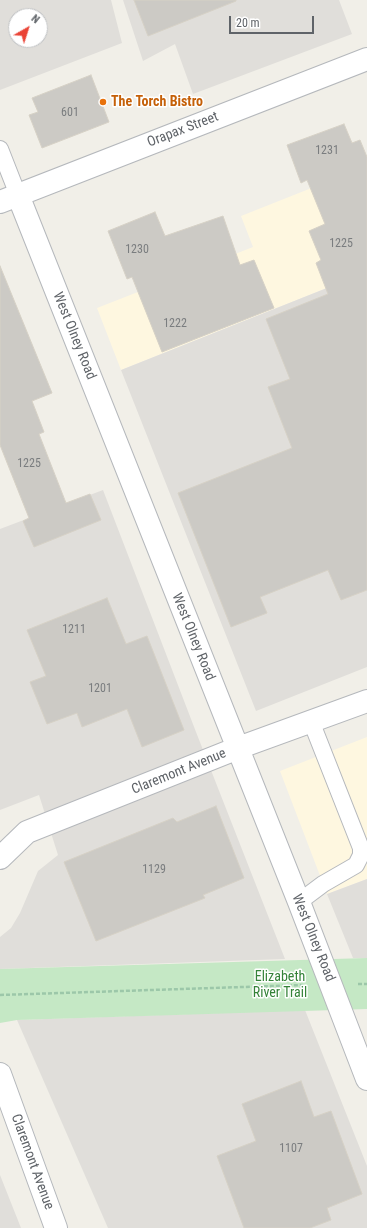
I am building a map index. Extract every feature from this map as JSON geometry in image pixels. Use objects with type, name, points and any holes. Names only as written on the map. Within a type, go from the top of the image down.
[{"type":"street","name":"Orapax Street","points":[[9,199],[367,59]]},
{"type":"street","name":"West Olney Road","points":[[9,199],[238,748],[367,1079]]},
{"type":"street","name":"Claremont Avenue","points":[[0,858],[27,832],[238,748],[367,701]]},
{"type":"street","name":"Claremont Avenue","points":[[0,1074],[56,1228]]},
{"type":"lane","points":[[0,149],[9,199]]},
{"type":"lane","points":[[298,902],[323,884],[356,865],[361,855],[361,848],[311,721]]},
{"type":"path","points":[[0,995],[367,984]]},
{"type":"shaded area","points":[[0,0],[111,0],[122,43],[0,90]]},
{"type":"shaded area","points":[[123,0],[339,0],[352,34],[193,94],[175,44],[143,61]]},
{"type":"shaded area","points":[[367,166],[367,272],[121,370],[97,308],[253,247],[241,216]]},
{"type":"shaded area","points":[[367,272],[367,667],[256,711],[121,370]]},
{"type":"shaded area","points":[[103,490],[285,959],[0,969],[0,937],[11,928],[20,913],[38,871],[58,855],[39,795],[0,810],[0,529]]},
{"type":"shaded area","points":[[367,737],[367,879],[327,894],[280,771]]},
{"type":"shaded area","points":[[367,879],[367,958],[353,958],[327,894]]},
{"type":"shaded area","points":[[305,1010],[367,1166],[367,1228],[108,1228],[17,1020]]},
{"type":"shaded area","points":[[0,1175],[21,1228],[0,1228]]},
{"type":"green space","name":"Elizabeth River Trail","points":[[367,958],[367,1009],[17,1020],[0,1023],[0,969]]},
{"type":"building","points":[[134,0],[236,0],[236,1],[148,36]]},
{"type":"building","points":[[91,75],[109,122],[42,148],[29,115],[38,112],[32,98]]},
{"type":"building","points":[[344,124],[352,143],[360,140],[367,157],[367,590],[341,600],[328,570],[260,597],[267,613],[231,627],[178,493],[292,448],[268,387],[290,379],[266,319],[328,294],[316,263],[321,260],[309,231],[325,224],[307,180],[301,183],[287,145]]},
{"type":"building","points":[[155,212],[165,236],[223,216],[240,265],[254,260],[274,308],[162,352],[132,277],[127,279],[108,231]]},
{"type":"building","points":[[0,266],[52,393],[32,401],[44,432],[39,434],[66,503],[90,494],[101,520],[34,547],[23,521],[29,518],[0,445]]},
{"type":"building","points":[[107,598],[126,644],[147,636],[184,730],[142,747],[127,709],[82,727],[77,713],[47,724],[30,682],[46,676],[27,630]]},
{"type":"building","points":[[216,806],[244,878],[203,895],[205,898],[96,941],[64,862],[173,818],[177,822]]},
{"type":"building","points":[[301,1081],[314,1117],[331,1111],[362,1194],[327,1208],[331,1220],[310,1228],[244,1228],[217,1156],[256,1141],[242,1104]]},
{"type":"place","name":"The Torch Bistro","points":[[103,102]]}]
